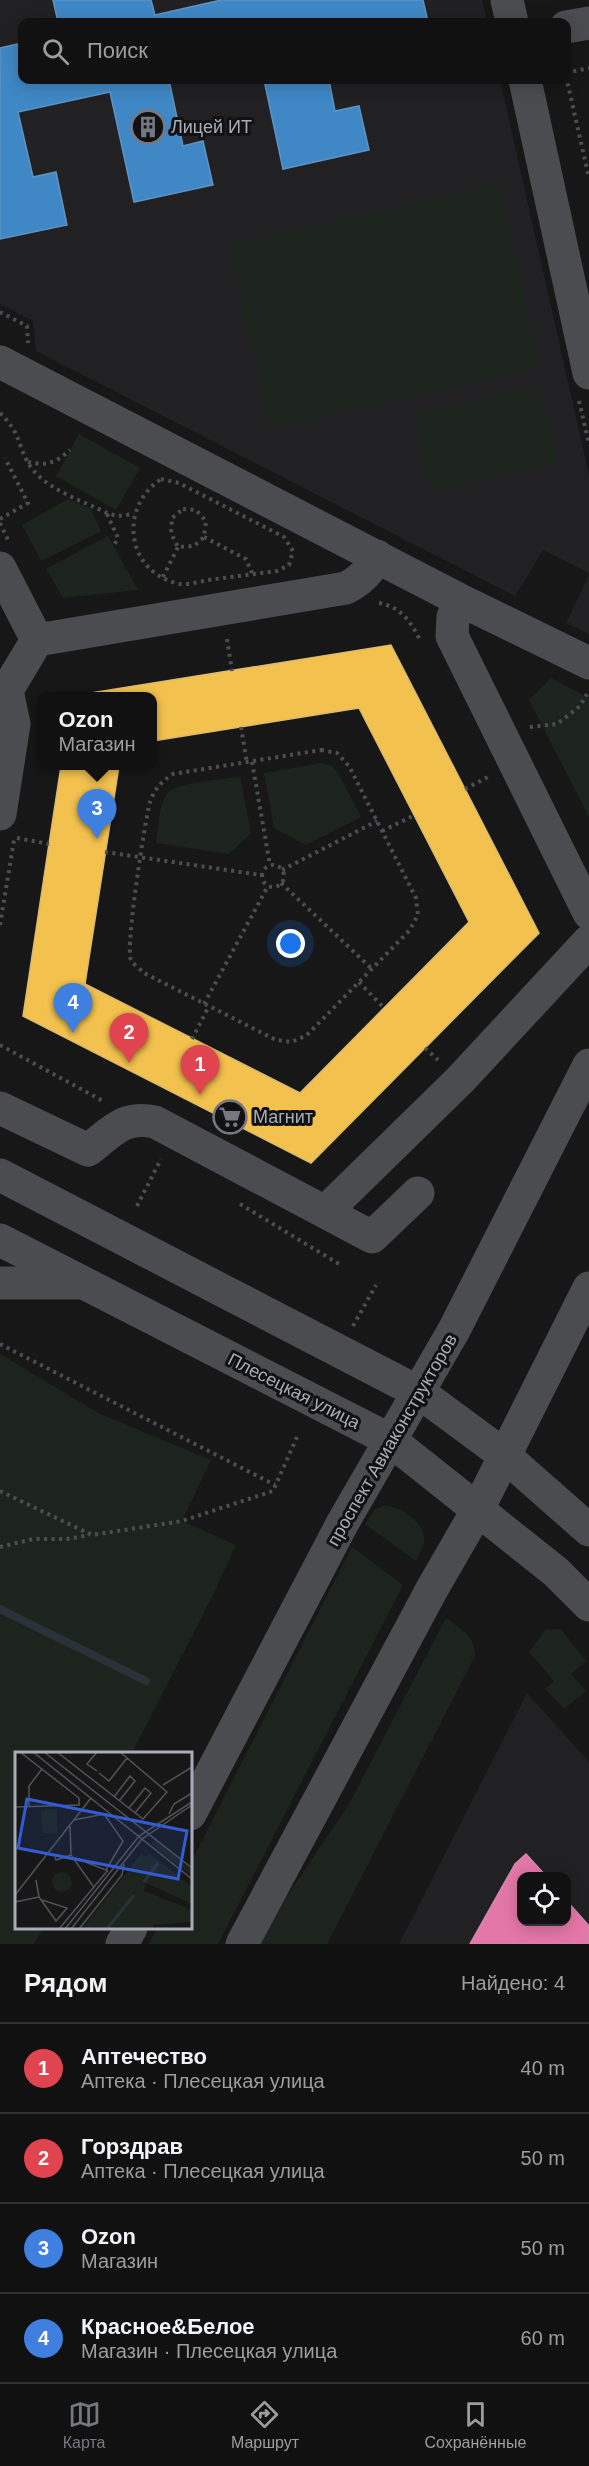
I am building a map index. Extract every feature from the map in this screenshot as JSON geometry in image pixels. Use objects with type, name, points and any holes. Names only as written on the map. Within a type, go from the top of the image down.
[{"type":"street","points":[[507,0],[511,18]]},
{"type":"street","points":[[571,26],[589,22]]},
{"type":"street","points":[[526,84],[589,372]]},
{"type":"street","points":[[0,362],[460,600],[589,663]]},
{"type":"street","points":[[5,556],[37,640]]},
{"type":"street","points":[[7,829],[14,724],[4,692],[37,640],[346,588],[365,575],[377,556]]},
{"type":"street","points":[[460,600],[453,617],[452,636],[589,913]]},
{"type":"street","points":[[326,1212],[459,1080],[589,941]]},
{"type":"street","name":"проспект Авиаконструкторов","points":[[192,1810],[342,1524],[420,1393],[454,1330],[589,1065]]},
{"type":"street","points":[[0,1108],[88,1150],[127,1121],[141,1119],[155,1122],[372,1237],[418,1193]]},
{"type":"street","points":[[0,1175],[420,1393],[504,1455],[589,1530]]},
{"type":"street","name":"Плесецкая улица","points":[[0,1240],[390,1440],[556,1572],[589,1605]]},
{"type":"street","points":[[0,1283],[84,1283]]},
{"type":"street","points":[[242,1944],[426,1600],[477,1511],[589,1287]]},
{"type":"street","points":[[122,1944],[130,1929]]},
{"type":"path","points":[[571,73],[589,68]]},
{"type":"path","points":[[569,84],[589,178]]},
{"type":"path","points":[[0,413],[12,425],[27,462],[42,480],[107,513],[117,516],[134,514]]},
{"type":"path","points":[[27,462],[43,465],[58,460],[70,450]]},
{"type":"path","points":[[5,458],[28,503],[0,521],[5,556]]},
{"type":"path","points":[[161,479],[179,483],[284,537],[293,551],[289,565],[277,571],[182,584],[163,577],[144,563],[134,543],[132,528],[134,514],[149,488],[161,479]]},
{"type":"path","points":[[183,509],[196,510],[206,521],[204,537],[194,546],[178,547],[171,533],[172,518],[183,509]]},
{"type":"path","points":[[107,513],[118,538],[113,547]]},
{"type":"path","points":[[204,537],[246,559],[252,574]]},
{"type":"path","points":[[163,577],[178,547]]},
{"type":"path","points":[[370,604],[381,603],[395,608],[411,622],[421,642]]},
{"type":"path","points":[[504,740],[530,727],[557,724],[580,706],[589,691]]},
{"type":"path","points":[[241,727],[270,865]]},
{"type":"path","points":[[321,750],[337,753],[349,766],[416,898],[418,915],[410,931],[307,1035],[292,1042],[276,1041],[144,973],[131,960],[128,941],[150,803],[158,784],[173,774],[249,762],[321,750]]},
{"type":"path","points":[[482,767],[493,788]]},
{"type":"path","points":[[382,831],[415,815]]},
{"type":"path","points":[[282,870],[377,821]]},
{"type":"path","points":[[0,925],[7,829],[49,844]]},
{"type":"path","points":[[105,852],[261,875]]},
{"type":"path","points":[[277,865],[282,870],[284,877],[275,887],[263,882],[261,875],[264,868],[277,865]]},
{"type":"path","points":[[281,883],[372,969]]},
{"type":"path","points":[[192,1039],[206,1005],[268,886]]},
{"type":"path","points":[[359,982],[384,1008]]},
{"type":"path","points":[[0,1045],[103,1102],[112,1100]]},
{"type":"path","points":[[137,1206],[162,1158]]},
{"type":"path","points":[[350,1334],[375,1285]]},
{"type":"path","points":[[0,1344],[275,1485]]},
{"type":"path","points":[[0,1547],[33,1539],[67,1539],[182,1521],[273,1491],[297,1437]]},
{"type":"path","points":[[0,1491],[92,1535]]},
{"type":"shaded area","points":[[0,0],[482,0],[486,18],[18,18],[18,84],[501,84],[589,475],[589,573],[543,550],[515,596],[36,351],[33,321],[0,304]]},
{"type":"shaded area","points":[[499,184],[540,368],[270,429],[228,245]]},
{"type":"shaded area","points":[[540,385],[557,463],[430,492],[412,414]]},
{"type":"shaded area","points":[[79,434],[140,468],[116,510],[56,476]]},
{"type":"shaded area","points":[[68,499],[91,509],[101,531],[41,561],[22,525]]},
{"type":"shaded area","points":[[108,536],[138,590],[63,598],[46,569]]},
{"type":"shaded area","points":[[589,575],[589,634],[566,623]]},
{"type":"shaded area","points":[[551,678],[589,698],[589,817],[529,700]]},
{"type":"shaded area","points":[[321,763],[331,765],[338,773],[361,817],[306,845],[274,828],[264,773]]},
{"type":"shaded area","points":[[240,777],[251,833],[229,854],[156,843],[161,810],[165,798],[173,789],[213,780]]},
{"type":"shaded area","points":[[0,1354],[98,1413],[211,1460],[182,1521],[236,1545],[133,1752],[15,1752],[15,1929],[42,1929],[34,1944],[0,1944]]},
{"type":"shaded area","points":[[385,1505],[406,1513],[422,1529],[424,1543],[416,1561],[365,1524],[374,1510]]},
{"type":"shaded area","points":[[352,1547],[403,1585],[218,1944],[149,1944],[156,1929],[192,1929],[192,1860]]},
{"type":"shaded area","points":[[446,1618],[470,1638],[475,1649],[475,1656],[327,1944],[260,1944],[277,1911],[349,1804]]},
{"type":"shaded area","points":[[546,1629],[561,1629],[586,1661],[571,1674],[586,1691],[564,1709],[545,1689],[554,1681],[529,1652]]},
{"type":"shaded area","points":[[527,1693],[589,1762],[589,1944],[399,1944]]},
{"type":"building: Жильё","points":[[391,645],[539,933],[311,1163],[23,1016],[60,770],[118,770],[85,984],[300,1093],[469,922],[359,708],[157,740],[157,692],[97,692]]},
{"type":"building: Школы","points":[[53,0],[151,0],[155,15],[221,0],[423,0],[427,18],[57,18]]},
{"type":"building: Школы","name":"Лицей ИТ","points":[[18,44],[18,84],[170,84],[183,146],[203,141],[213,185],[134,202],[110,92],[18,112],[33,177],[56,172],[67,225],[0,239],[0,48]]},
{"type":"building: Школы","name":"Лицей ИТ","points":[[265,84],[330,84],[335,111],[359,106],[369,150],[283,169]]},
{"type":"building: Медицина","points":[[526,1854],[542,1872],[517,1872],[517,1926],[571,1926],[571,1906],[589,1926],[589,1944],[470,1944],[515,1864]]},
{"type":"waterway","points":[[0,1609],[146,1681]]},
{"type":"place","name":"Лицей ИТ","points":[[148,127]]},
{"type":"place","name":"Ozon","points":[[97,839]]},
{"type":"place","name":"Красное&Белое","points":[[73,1033]]},
{"type":"place","name":"Горздрав","points":[[129,1063]]},
{"type":"place","name":"Аптечество","points":[[200,1095]]},
{"type":"place","name":"Магнит","points":[[230,1117]]}]
